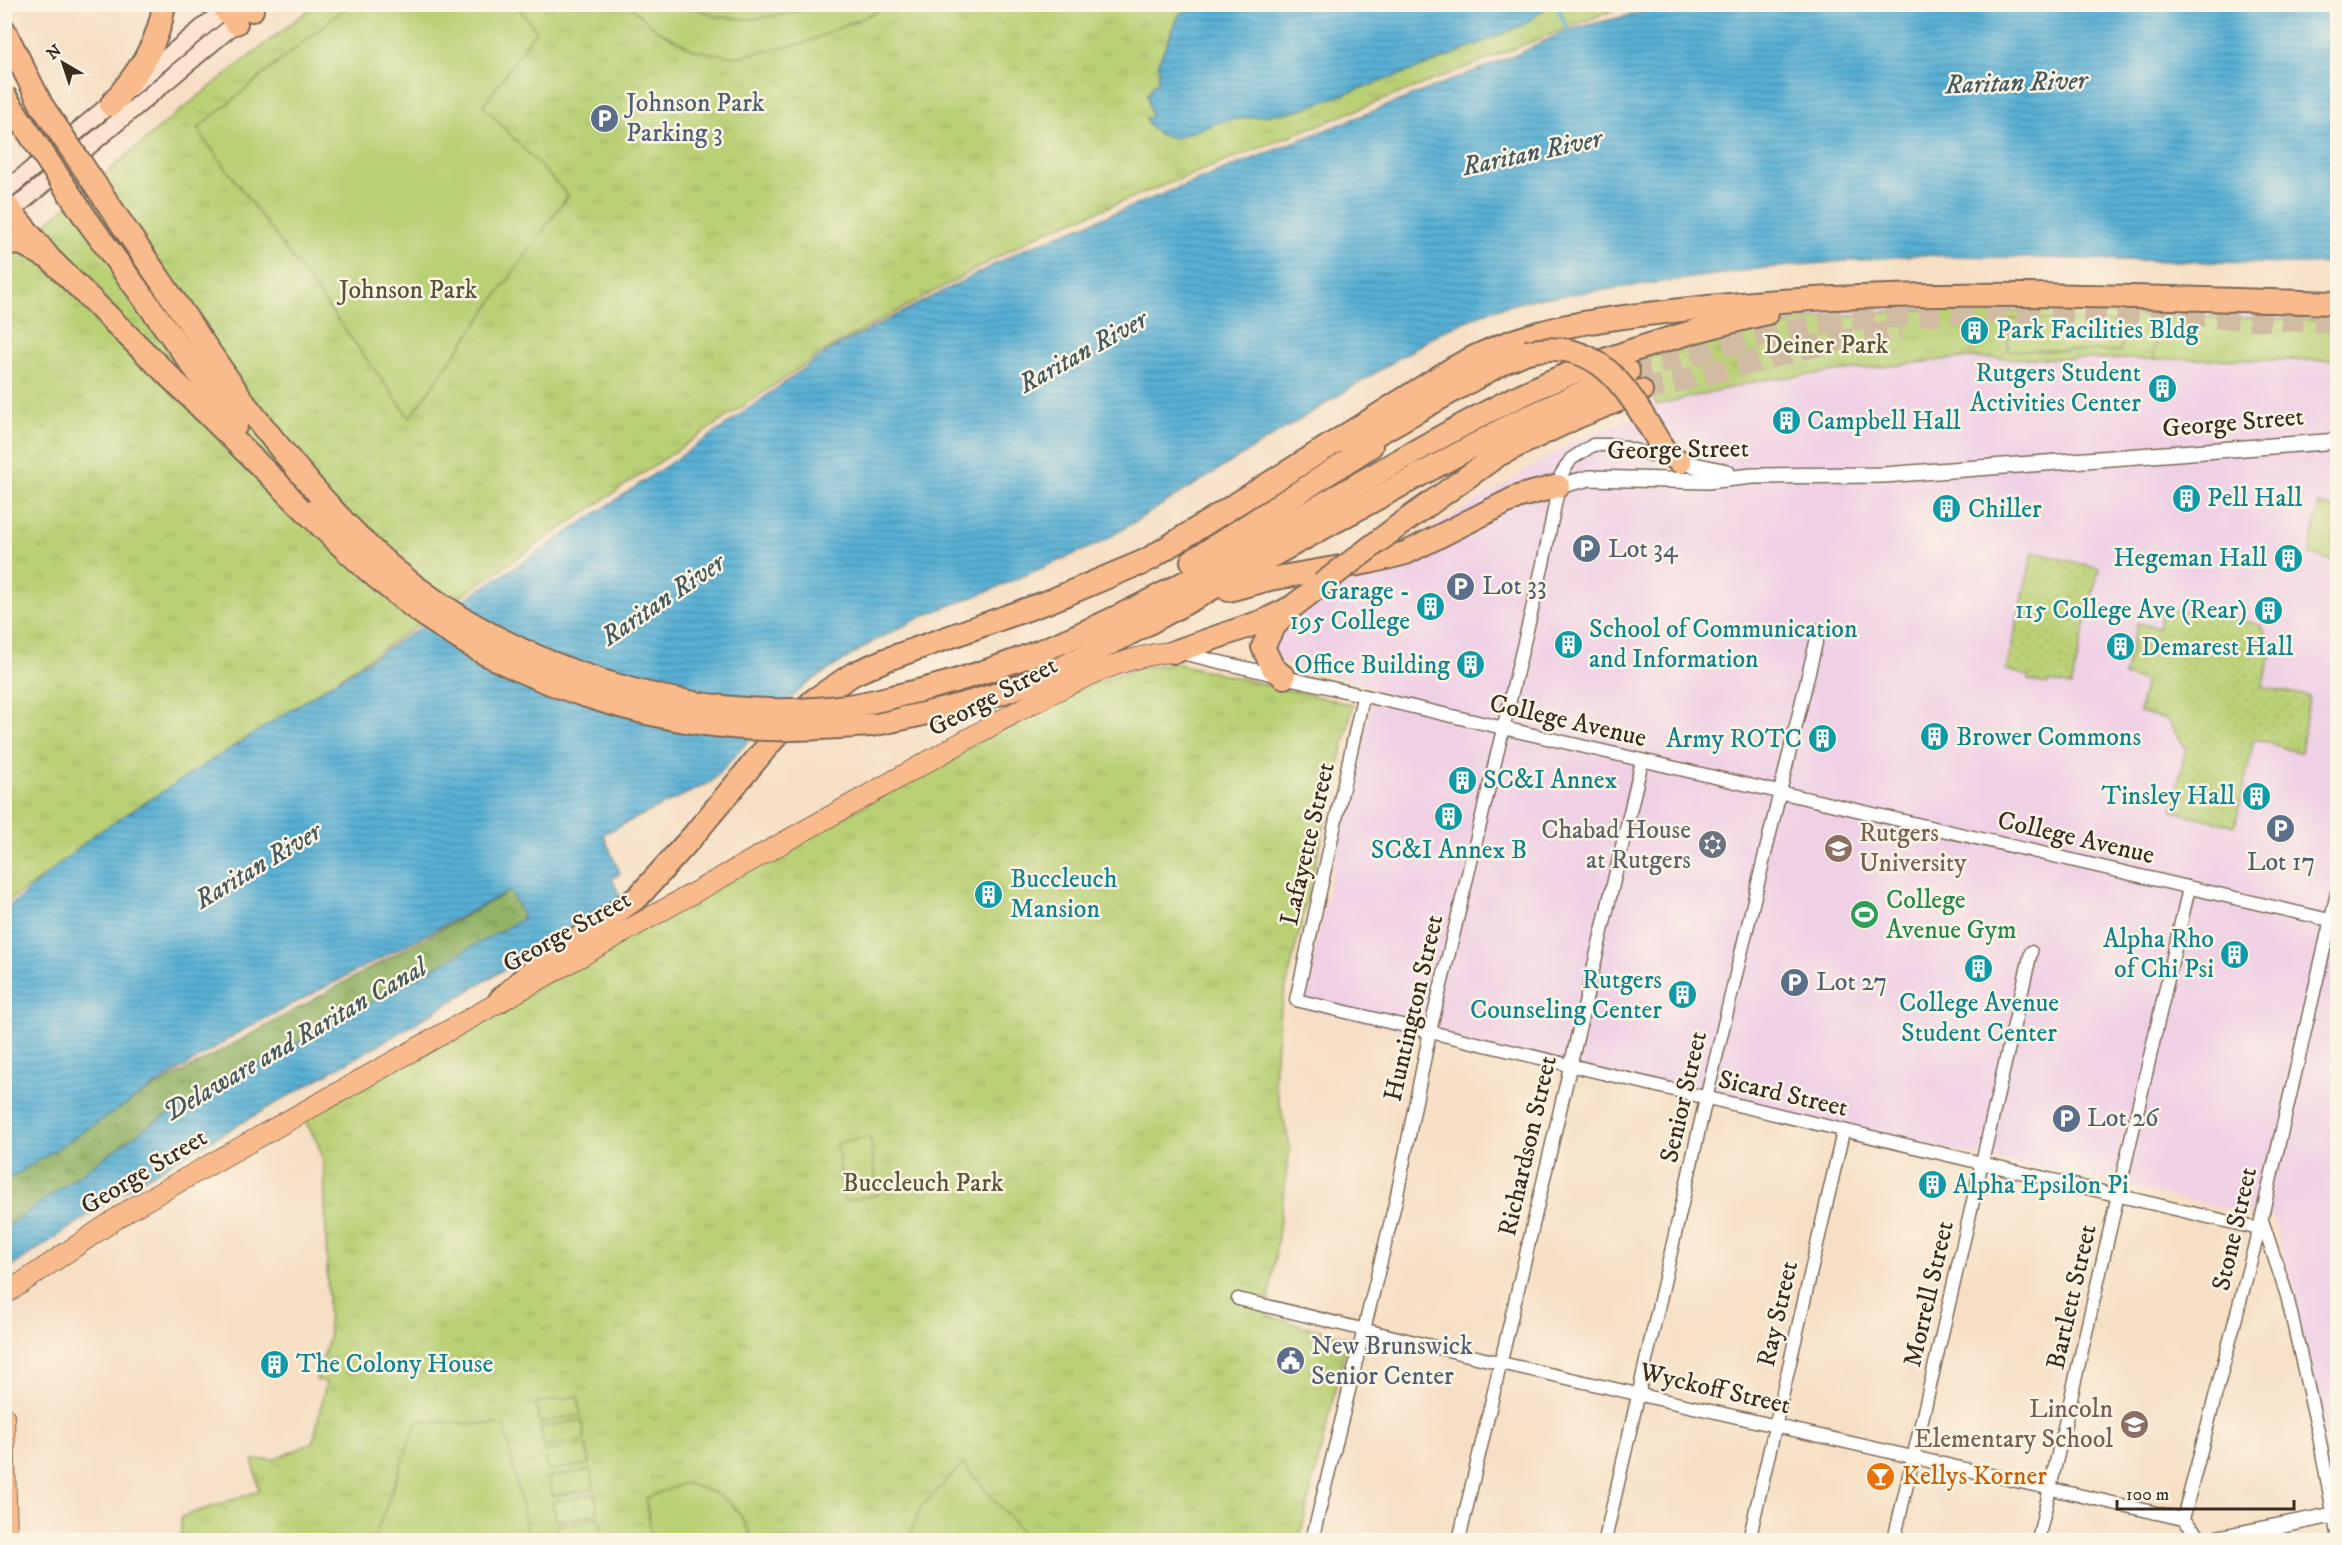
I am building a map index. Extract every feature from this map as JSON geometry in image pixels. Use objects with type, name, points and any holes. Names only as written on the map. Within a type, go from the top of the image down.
[{"type":"highway","points":[[111,105],[142,68],[162,25],[164,4]]},
{"type":"highway","points":[[4,30],[42,106]]},
{"type":"highway","points":[[4,49],[245,404],[357,536],[426,594],[468,621],[522,650],[582,674],[676,699],[735,707],[793,709],[847,706],[930,689],[1011,663],[1081,634],[1149,601],[1492,409],[1569,373],[1697,329],[1799,306],[1880,294]]},
{"type":"highway","points":[[4,95],[87,220],[249,449]]},
{"type":"highway","points":[[6,206],[50,259],[249,449],[307,512],[377,579],[451,634],[519,669],[597,699],[709,724],[766,729],[871,725],[955,707],[1003,692],[1065,667],[1174,610],[1515,423],[1634,382],[1576,417],[1498,455],[1401,524],[1292,607],[1272,629],[1263,647],[1273,668],[1284,677]]},
{"type":"highway","points":[[4,242],[23,244],[50,259]]},
{"type":"highway","points":[[1139,565],[1455,367],[1510,340],[1544,329],[1585,321],[1725,305],[1880,294],[2037,294],[2337,303]]},
{"type":"highway","points":[[500,1000],[532,970],[638,897],[675,858],[776,736],[814,700],[853,674],[885,660],[1050,601],[1139,565],[1440,400],[1504,362],[1527,352],[1547,348],[1564,349],[1598,363],[1626,388],[1659,441],[1680,462]]},
{"type":"highway","points":[[1011,663],[1155,583],[1283,504],[1440,400]]},
{"type":"highway","points":[[1174,610],[1248,584],[1406,553],[1517,497],[1558,486]]},
{"type":"highway","points":[[1174,652],[1266,620],[1292,607]]},
{"type":"main road","points":[[6,206],[111,105],[239,9]]},
{"type":"main road","points":[[6,206],[239,9]]},
{"type":"main road","name":"George Street","points":[[4,1295],[129,1210],[500,1000],[1038,701],[1130,660],[1174,652]]},
{"type":"main road","points":[[4,1416],[7,1540]]},
{"type":"street","name":"George Street","points":[[1558,486],[1590,478],[1707,480],[1754,476],[1884,475],[2337,441]]},
{"type":"street","name":"Huntington Street","points":[[1312,1540],[1396,1200],[1430,1031],[1564,466],[1577,453],[1593,445],[1616,445],[1680,462]]},
{"type":"street","points":[[1680,462],[1702,469],[1754,476]]},
{"type":"street","name":"Senior Street","points":[[1605,1540],[1706,1099],[1819,630]]},
{"type":"street","name":"College Avenue","points":[[1174,652],[2333,921]]},
{"type":"street","name":"Lafayette Street","points":[[1296,1000],[1362,697]]},
{"type":"street","name":"Richardson Street","points":[[1459,1540],[1642,761]]},
{"type":"street","name":"Bartlett Street","points":[[2038,1540],[2189,888]]},
{"type":"street","name":"Stone Street","points":[[2183,1519],[2260,1224],[2333,921],[2337,889]]},
{"type":"street","name":"Morrell Street","points":[[1894,1540],[1915,1459],[2002,1066],[2031,952]]},
{"type":"street","name":"Sicard Street","points":[[1296,1000],[1843,1132],[2260,1224]]},
{"type":"street","name":"Ray Street","points":[[1749,1540],[1843,1132]]},
{"type":"street","points":[[2260,1224],[2287,1296],[2318,1431],[2335,1514],[2337,1539]]},
{"type":"street","name":"Wyckoff Street","points":[[1238,1299],[1501,1363],[2183,1519]]},
{"type":"street","points":[[2209,1540],[2335,1514]]},
{"type":"street","points":[[2183,1519],[2203,1540]]},
{"type":"shaded area","name":"Rutgers University","points":[[1930,297],[2337,304],[2337,1486],[2274,1218],[1706,1099],[1301,1008],[1375,687],[1271,659],[1269,643],[1292,614],[1573,442],[1653,409],[1617,354],[1789,309]]},
{"type":"green space","points":[[350,4],[517,5],[536,31],[483,106],[568,195],[410,418],[197,129]]},
{"type":"green space","name":"Johnson Park","points":[[315,5],[1626,5],[1044,232],[826,350],[5,903],[5,258],[182,109]]},
{"type":"green space","points":[[628,5],[688,5],[717,17],[752,19],[794,13],[816,5],[892,5],[805,43],[735,57],[694,50],[657,30]]},
{"type":"green space","name":"Deiner Park","points":[[1938,308],[2337,321],[2337,360],[1960,358],[1763,380],[1657,405],[1629,360],[1814,318]]},
{"type":"green space","points":[[2157,315],[2337,321],[2337,360],[2154,359]]},
{"type":"green space","points":[[2009,319],[2122,323],[2121,351],[2008,350]]},
{"type":"green space","points":[[2319,504],[2337,509],[2337,533],[2332,538],[2337,544],[2337,561],[2309,555]]},
{"type":"green space","points":[[2033,552],[2099,568],[2071,686],[2050,681],[2048,685],[2028,680],[2028,676],[2006,670]]},
{"type":"green space","points":[[2163,608],[2260,624],[2273,648],[2262,687],[2309,696],[2301,753],[2254,739],[2235,826],[2172,811],[2186,748],[2166,719],[2139,712],[2146,681],[2124,676],[2137,623],[2158,628]]},
{"type":"green space","name":"Buccleuch Park","points":[[1175,663],[1353,705],[1279,1017],[1274,1080],[1290,1146],[1267,1316],[1348,1338],[1299,1540],[181,1540],[181,1517],[259,1491],[253,1460],[275,1459],[313,1443],[326,1382],[316,1380],[329,1338],[324,1167],[319,1146],[304,1119],[1046,704],[1093,683],[1125,672]]},
{"type":"green space","points":[[510,891],[524,919],[151,1124],[5,1228],[5,1181],[105,1115]]},
{"type":"green space","points":[[870,1137],[878,1195],[844,1201],[837,1143]]},
{"type":"green space","points":[[578,1396],[581,1415],[539,1423],[536,1403]]},
{"type":"green space","points":[[582,1420],[585,1440],[544,1447],[540,1427]]},
{"type":"green space","points":[[417,1421],[504,1425],[529,1540],[374,1540]]},
{"type":"green space","points":[[586,1445],[590,1464],[548,1471],[545,1452]]},
{"type":"green space","points":[[963,1464],[1029,1540],[908,1540],[921,1507]]},
{"type":"green space","points":[[591,1470],[594,1489],[552,1496],[549,1477]]},
{"type":"green space","points":[[685,1483],[728,1501],[740,1515],[753,1540],[652,1540],[646,1498]]},
{"type":"green space","points":[[595,1494],[598,1514],[556,1521],[553,1502]]},
{"type":"green space","points":[[599,1518],[602,1538],[560,1540],[557,1526]]},
{"type":"water","points":[[1215,4],[1550,5],[1525,24],[1481,43],[1425,66],[1296,111],[1223,121],[1175,138],[1160,135],[1149,125],[1146,118],[1151,117],[1147,93],[1151,92],[1151,87],[1158,81],[1159,61],[1180,13]]},
{"type":"water","name":"Raritan River","points":[[1671,5],[2337,5],[2337,263],[1916,255],[1765,268],[1528,300],[1486,312],[1441,332],[1102,542],[991,590],[925,615],[872,642],[808,683],[772,715],[711,782],[603,834],[620,873],[612,879],[621,898],[538,957],[530,956],[498,973],[397,1034],[143,1179],[5,1271],[5,1228],[151,1124],[524,918],[510,891],[506,893],[239,1032],[5,1182],[5,910],[94,835],[536,554],[722,428],[828,351],[1024,249],[1518,54],[1568,30]]},
{"type":"waterway","points":[[1556,4],[1568,30]]},
{"type":"tunnel","points":[[1628,372],[1744,341],[1803,328],[1862,319],[2039,312],[2338,322]]},
{"type":"tunnel","points":[[1641,391],[1838,340],[1902,329]]},
{"type":"place","name":"Johnson Park Parking 3","points":[[605,118]]},
{"type":"place","name":"Park Facilities Bldg","points":[[1975,330]]},
{"type":"place","name":"Rutgers Student Activities Center","points":[[2162,388]]},
{"type":"place","name":"Campbell Hall","points":[[1786,421]]},
{"type":"place","name":"Pell Hall","points":[[2186,498]]},
{"type":"place","name":"Chiller","points":[[1947,509]]},
{"type":"place","name":"Lot 34","points":[[1587,549]]},
{"type":"place","name":"Hegeman Hall","points":[[2288,558]]},
{"type":"place","name":"Lot 33","points":[[1461,586]]},
{"type":"place","name":"Garage - 195 College","points":[[1431,606]]},
{"type":"place","name":"115 College Ave (Rear)","points":[[2268,610]]},
{"type":"place","name":"School of Communication and Information","points":[[1568,644]]},
{"type":"place","name":"Demarest Hall","points":[[2120,647]]},
{"type":"place","name":"Office Building","points":[[1471,665]]},
{"type":"place","name":"Brower Commons","points":[[1935,737]]},
{"type":"place","name":"Army ROTC","points":[[1823,739]]},
{"type":"place","name":"SC&I Annex","points":[[1462,780]]},
{"type":"place","name":"Tinsley Hall","points":[[2256,796]]},
{"type":"place","name":"SC&I Annex B","points":[[1449,816]]},
{"type":"place","name":"Lot 17","points":[[2281,828]]},
{"type":"place","name":"Chabad House at Rutgers","points":[[1712,845]]},
{"type":"place","name":"Rutgers University","points":[[1838,848]]},
{"type":"place","name":"Buccleuch Mansion","points":[[989,894]]},
{"type":"place","name":"College Avenue Gym","points":[[1865,915]]},
{"type":"place","name":"Alpha Rho of Chi Psi","points":[[2235,954]]},
{"type":"place","name":"College Avenue Student Center","points":[[1979,969]]},
{"type":"place","name":"Lot 27","points":[[1795,982]]},
{"type":"place","name":"Rutgers Counseling Center","points":[[1683,995]]},
{"type":"place","name":"Lot 26","points":[[2066,1118]]},
{"type":"place","name":"Alpha Epsilon Pi","points":[[1932,1185]]},
{"type":"place","name":"New Brunswick Senior Center","points":[[1290,1361]]},
{"type":"place","name":"The Colony House","points":[[275,1364]]},
{"type":"place","name":"Lincoln Elementary School","points":[[2134,1424]]},
{"type":"place","name":"Kellys Korner","points":[[1881,1476]]},
{"type":"water label","name":"Delaware and Raritan Canal","points":[[295,1040]]}]
